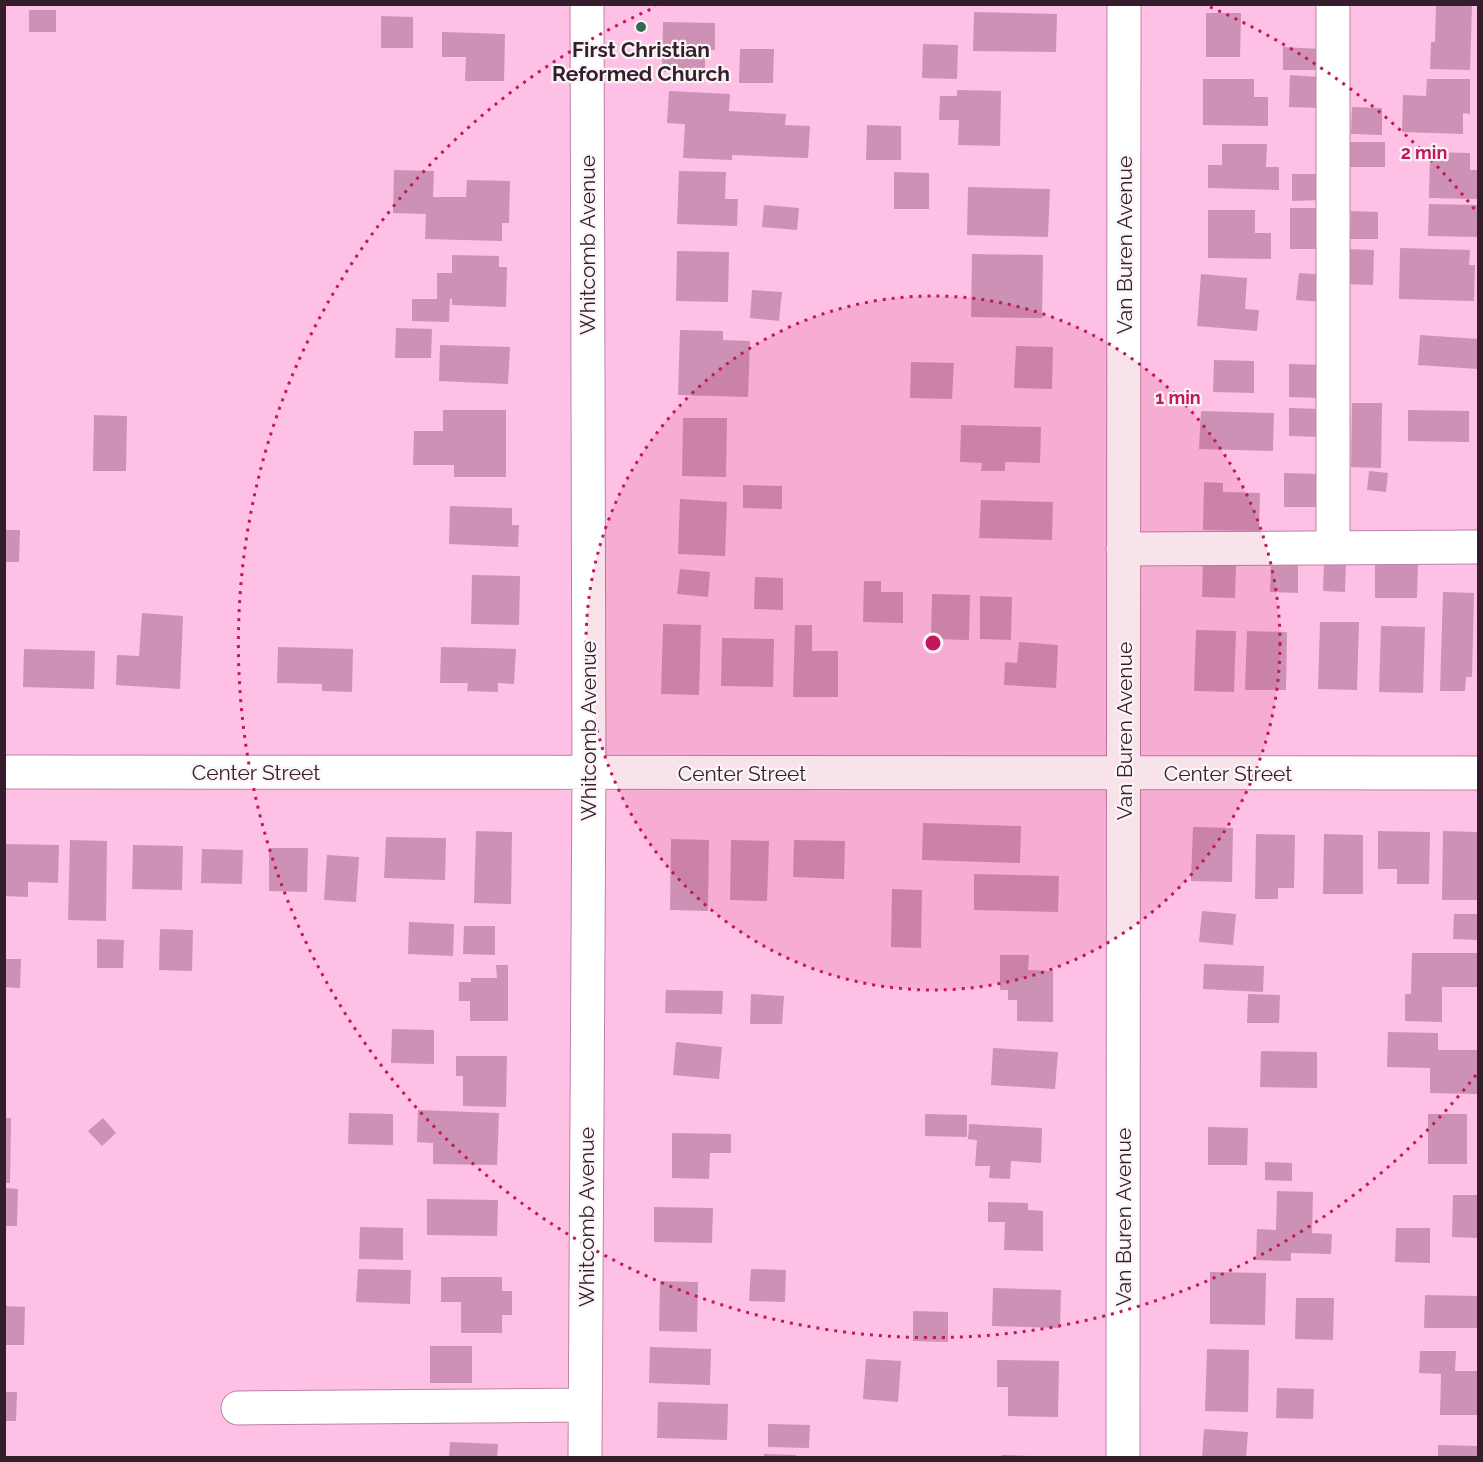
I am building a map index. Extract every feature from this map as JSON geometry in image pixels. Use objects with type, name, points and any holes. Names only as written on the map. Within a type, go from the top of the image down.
[{"type":"street","name":"Whitcomb Avenue","points":[[585,1458],[589,772],[586,4]]},
{"type":"street","name":"Van Buren Avenue","points":[[1123,1458],[1124,4]]},
{"type":"street","points":[[1333,4],[1333,548]]},
{"type":"street","points":[[1123,549],[1479,547]]},
{"type":"street","name":"Center Street","points":[[4,772],[1479,773]]},
{"type":"street","points":[[238,1408],[585,1405]]},
{"type":"building","points":[[1436,4],[1472,4],[1470,70],[1430,69],[1431,42],[1435,42]]},
{"type":"building","points":[[29,10],[56,10],[56,32],[29,32]]},
{"type":"building","points":[[974,12],[1057,14],[1056,52],[973,51]]},
{"type":"building","points":[[1206,13],[1241,13],[1240,57],[1206,57]]},
{"type":"building","points":[[381,16],[413,17],[413,48],[381,48]]},
{"type":"building","points":[[663,22],[715,23],[715,50],[705,50],[705,73],[662,72]]},
{"type":"building","points":[[442,32],[505,34],[504,81],[465,81],[466,57],[442,57]]},
{"type":"building","points":[[923,44],[958,45],[957,79],[922,78]]},
{"type":"building","points":[[1283,47],[1320,49],[1320,70],[1283,70]]},
{"type":"building","points":[[740,49],[774,49],[773,83],[739,83]]},
{"type":"building","points":[[1290,75],[1319,77],[1319,108],[1289,107]]},
{"type":"building","points":[[1203,79],[1254,79],[1254,97],[1268,97],[1268,126],[1203,125]]},
{"type":"building","points":[[1427,79],[1470,79],[1470,114],[1463,113],[1463,134],[1402,132],[1403,95],[1426,96]]},
{"type":"building","points":[[957,90],[1001,91],[1000,146],[958,145],[959,120],[939,120],[940,96],[957,96]]},
{"type":"building","points":[[669,91],[730,94],[729,111],[786,114],[785,125],[810,126],[808,158],[732,155],[732,160],[683,158],[685,124],[667,123]]},
{"type":"building","points":[[1352,107],[1382,108],[1382,135],[1351,134]]},
{"type":"building","points":[[867,125],[901,126],[901,160],[866,160]]},
{"type":"building","points":[[1350,142],[1385,142],[1385,167],[1350,167]]},
{"type":"building","points":[[1222,144],[1267,144],[1266,167],[1279,167],[1279,190],[1208,188],[1208,165],[1222,165]]},
{"type":"building","points":[[1430,152],[1470,153],[1470,170],[1478,170],[1478,199],[1429,198]]},
{"type":"building","points":[[394,170],[434,171],[433,197],[466,197],[467,180],[510,181],[509,223],[502,223],[502,241],[425,239],[426,214],[393,213]]},
{"type":"building","points":[[679,171],[726,172],[725,199],[738,199],[737,226],[677,224]]},
{"type":"building","points":[[894,172],[929,173],[929,209],[894,209]]},
{"type":"building","points":[[1292,174],[1321,174],[1321,200],[1292,201]]},
{"type":"building","points":[[968,187],[1050,189],[1048,237],[967,235]]},
{"type":"building","points":[[1429,204],[1478,205],[1478,237],[1428,236]]},
{"type":"building","points":[[764,205],[799,208],[797,230],[762,227]]},
{"type":"building","points":[[1290,208],[1321,208],[1321,249],[1290,249]]},
{"type":"building","points":[[1208,210],[1255,210],[1255,233],[1271,233],[1271,259],[1208,258]]},
{"type":"building","points":[[1351,211],[1378,212],[1378,239],[1350,239]]},
{"type":"building","points":[[1400,248],[1470,250],[1469,265],[1475,265],[1474,301],[1399,299]]},
{"type":"building","points":[[1345,249],[1374,250],[1373,285],[1344,284]]},
{"type":"building","points":[[677,251],[729,252],[728,302],[676,301]]},
{"type":"building","points":[[972,254],[1043,255],[1042,318],[971,317]]},
{"type":"building","points":[[452,255],[499,256],[499,267],[507,267],[506,307],[452,305],[452,299],[450,299],[449,322],[412,321],[412,299],[437,299],[437,273],[452,273]]},
{"type":"building","points":[[1299,273],[1324,275],[1322,302],[1296,300]]},
{"type":"building","points":[[1201,274],[1247,278],[1245,309],[1259,310],[1257,331],[1197,326]]},
{"type":"building","points":[[752,290],[782,292],[779,321],[750,318]]},
{"type":"building","points":[[396,328],[432,329],[431,358],[395,358]]},
{"type":"building","points":[[680,330],[723,331],[723,340],[750,341],[748,397],[678,395]]},
{"type":"building","points":[[1420,335],[1478,339],[1478,369],[1418,365]]},
{"type":"building","points":[[440,345],[510,347],[508,384],[439,381]]},
{"type":"building","points":[[1016,346],[1053,347],[1052,389],[1014,388]]},
{"type":"building","points":[[1214,360],[1254,361],[1254,393],[1213,392]]},
{"type":"building","points":[[911,362],[954,363],[952,399],[910,398]]},
{"type":"building","points":[[1289,364],[1321,365],[1320,398],[1289,397]]},
{"type":"building","points":[[1352,403],[1382,403],[1381,468],[1351,467]]},
{"type":"building","points":[[1289,408],[1321,409],[1320,437],[1289,436]]},
{"type":"building","points":[[443,410],[506,410],[506,477],[454,477],[454,465],[413,465],[414,431],[443,431]]},
{"type":"building","points":[[1408,410],[1469,411],[1469,442],[1408,441]]},
{"type":"building","points":[[1201,411],[1274,413],[1273,451],[1199,449]]},
{"type":"building","points":[[94,415],[127,416],[126,471],[93,471]]},
{"type":"building","points":[[683,418],[727,418],[726,477],[682,476]]},
{"type":"building","points":[[961,425],[1041,427],[1040,463],[1005,462],[1005,471],[981,471],[982,463],[960,462]]},
{"type":"building","points":[[1369,471],[1388,473],[1386,492],[1367,490]]},
{"type":"building","points":[[1284,473],[1319,474],[1319,507],[1284,507]]},
{"type":"building","points":[[1204,482],[1223,483],[1223,492],[1260,493],[1259,531],[1203,530]]},
{"type":"building","points":[[743,485],[782,486],[782,509],[743,508]]},
{"type":"building","points":[[680,499],[727,502],[725,556],[678,554]]},
{"type":"building","points":[[981,500],[1053,502],[1052,540],[979,538]]},
{"type":"building","points":[[450,506],[512,508],[512,525],[519,525],[518,547],[449,544]]},
{"type":"building","points":[[4,530],[20,530],[19,562],[4,562]]},
{"type":"building","points":[[1203,562],[1236,563],[1235,598],[1202,597]]},
{"type":"building","points":[[1324,562],[1346,562],[1345,592],[1323,591]]},
{"type":"building","points":[[1271,563],[1298,563],[1298,593],[1270,592]]},
{"type":"building","points":[[1375,563],[1418,564],[1417,598],[1375,598]]},
{"type":"building","points":[[680,569],[710,572],[708,597],[677,594]]},
{"type":"building","points":[[472,575],[520,576],[519,625],[471,624]]},
{"type":"building","points":[[755,577],[783,578],[783,610],[754,609]]},
{"type":"building","points":[[864,581],[881,581],[881,592],[903,592],[903,623],[863,622]]},
{"type":"building","points":[[1443,592],[1474,593],[1472,677],[1466,677],[1465,691],[1440,691]]},
{"type":"building","points":[[932,594],[970,595],[969,640],[931,639]]},
{"type":"building","points":[[980,596],[1012,597],[1011,640],[980,639]]},
{"type":"building","points":[[142,613],[183,616],[180,689],[116,685],[117,655],[139,656]]},
{"type":"building","points":[[1320,622],[1359,622],[1357,690],[1318,689]]},
{"type":"building","points":[[663,624],[701,625],[699,695],[661,694]]},
{"type":"building","points":[[795,625],[812,625],[812,651],[838,651],[838,697],[793,697]]},
{"type":"building","points":[[1381,626],[1425,627],[1423,693],[1379,692]]},
{"type":"building","points":[[1196,630],[1236,631],[1234,692],[1194,691]]},
{"type":"building","points":[[1247,631],[1287,632],[1286,690],[1245,690]]},
{"type":"building","points":[[722,638],[774,639],[773,687],[721,686]]},
{"type":"building","points":[[1019,642],[1058,645],[1056,688],[1004,685],[1005,662],[1017,663]]},
{"type":"building","points":[[278,647],[353,649],[352,692],[322,691],[322,684],[277,683]]},
{"type":"building","points":[[441,647],[516,649],[514,684],[498,683],[498,692],[467,691],[468,683],[440,683]]},
{"type":"building","points":[[24,649],[95,651],[94,689],[23,687]]},
{"type":"building","points":[[923,823],[1021,826],[1020,863],[922,860]]},
{"type":"building","points":[[1193,827],[1233,828],[1232,882],[1191,881]]},
{"type":"building","points":[[476,831],[512,832],[511,904],[474,903]]},
{"type":"building","points":[[1378,831],[1430,832],[1429,884],[1397,884],[1397,869],[1378,869]]},
{"type":"building","points":[[1443,831],[1478,832],[1478,900],[1442,900]]},
{"type":"building","points":[[1256,834],[1295,835],[1294,888],[1278,888],[1278,899],[1255,899]]},
{"type":"building","points":[[1324,834],[1363,835],[1363,894],[1323,894]]},
{"type":"building","points":[[386,837],[446,838],[445,880],[384,878]]},
{"type":"building","points":[[671,839],[709,840],[708,911],[670,910]]},
{"type":"building","points":[[70,840],[107,841],[106,921],[68,920]]},
{"type":"building","points":[[731,840],[769,841],[767,901],[730,900]]},
{"type":"building","points":[[794,840],[845,841],[844,879],[793,877]]},
{"type":"building","points":[[4,844],[59,845],[58,883],[28,882],[28,897],[4,896]]},
{"type":"building","points":[[133,845],[183,846],[182,890],[132,889]]},
{"type":"building","points":[[269,848],[308,848],[307,892],[269,891]]},
{"type":"building","points":[[202,849],[243,850],[242,884],[201,883]]},
{"type":"building","points":[[327,855],[359,857],[356,902],[324,900]]},
{"type":"building","points":[[974,874],[1059,876],[1058,912],[974,910]]},
{"type":"building","points":[[892,889],[922,890],[921,948],[891,947]]},
{"type":"building","points":[[1202,911],[1236,914],[1233,945],[1199,942]]},
{"type":"building","points":[[1454,914],[1478,914],[1478,940],[1453,939]]},
{"type":"building","points":[[409,922],[454,924],[453,956],[408,954]]},
{"type":"building","points":[[464,926],[495,926],[495,955],[463,954]]},
{"type":"building","points":[[160,929],[193,930],[192,971],[159,970]]},
{"type":"building","points":[[97,939],[124,940],[123,968],[97,968]]},
{"type":"building","points":[[1412,953],[1478,953],[1478,987],[1442,987],[1442,1022],[1405,1021],[1405,994],[1411,994]]},
{"type":"building","points":[[1000,955],[1029,955],[1028,970],[1053,971],[1053,1022],[1017,1021],[1017,1000],[1008,1000],[1008,990],[1000,990]]},
{"type":"building","points":[[5,959],[21,959],[20,988],[4,987]]},
{"type":"building","points":[[1204,964],[1264,966],[1263,992],[1203,989]]},
{"type":"building","points":[[496,965],[508,965],[508,1021],[470,1021],[470,1001],[459,1001],[459,982],[471,982],[471,978],[497,978]]},
{"type":"building","points":[[666,990],[723,991],[722,1014],[665,1013]]},
{"type":"building","points":[[751,994],[784,996],[782,1024],[750,1024]]},
{"type":"building","points":[[1248,994],[1280,995],[1279,1023],[1247,1023]]},
{"type":"building","points":[[392,1029],[434,1030],[434,1064],[391,1063]]},
{"type":"building","points":[[1388,1032],[1438,1033],[1438,1050],[1477,1050],[1477,1094],[1430,1093],[1430,1068],[1387,1067]]},
{"type":"building","points":[[676,1042],[722,1047],[719,1079],[673,1075]]},
{"type":"building","points":[[993,1048],[1058,1052],[1055,1089],[991,1085]]},
{"type":"building","points":[[1261,1051],[1317,1052],[1317,1088],[1260,1087]]},
{"type":"building","points":[[456,1056],[507,1056],[506,1107],[463,1106],[463,1076],[456,1076]]},
{"type":"building","points":[[418,1110],[499,1113],[497,1165],[433,1164],[433,1143],[417,1142]]},
{"type":"building","points":[[349,1113],[393,1114],[393,1145],[348,1144]]},
{"type":"building","points":[[925,1114],[967,1115],[967,1137],[925,1136]]},
{"type":"building","points":[[1428,1114],[1467,1114],[1467,1164],[1428,1164]]},
{"type":"building","points":[[4,1118],[11,1118],[10,1183],[4,1183]]},
{"type":"building","points":[[103,1118],[116,1133],[102,1146],[88,1131]]},
{"type":"building","points":[[969,1124],[1042,1128],[1041,1163],[1011,1161],[1010,1179],[989,1178],[990,1166],[975,1166],[977,1140],[968,1139]]},
{"type":"building","points":[[1208,1127],[1248,1128],[1247,1165],[1208,1165]]},
{"type":"building","points":[[672,1133],[731,1134],[731,1153],[710,1153],[709,1179],[672,1178]]},
{"type":"building","points":[[1265,1162],[1292,1163],[1292,1181],[1265,1180]]},
{"type":"building","points":[[4,1188],[18,1189],[17,1226],[4,1226]]},
{"type":"building","points":[[1277,1191],[1313,1192],[1312,1233],[1332,1234],[1331,1254],[1291,1253],[1291,1261],[1256,1260],[1257,1229],[1276,1230]]},
{"type":"building","points":[[1453,1195],[1478,1195],[1478,1238],[1452,1237]]},
{"type":"building","points":[[427,1199],[498,1200],[497,1236],[427,1235]]},
{"type":"building","points":[[988,1202],[1028,1203],[1028,1210],[1043,1211],[1043,1251],[1004,1250],[1005,1222],[988,1222]]},
{"type":"building","points":[[654,1207],[713,1208],[712,1243],[654,1242]]},
{"type":"building","points":[[360,1227],[403,1228],[403,1260],[359,1259]]},
{"type":"building","points":[[1396,1228],[1430,1228],[1430,1263],[1395,1262]]},
{"type":"building","points":[[358,1269],[411,1270],[410,1304],[356,1302]]},
{"type":"building","points":[[751,1269],[786,1270],[785,1302],[749,1301]]},
{"type":"building","points":[[1210,1272],[1266,1273],[1265,1325],[1210,1324]]},
{"type":"building","points":[[441,1277],[502,1277],[502,1291],[512,1291],[512,1315],[502,1315],[502,1333],[461,1333],[461,1302],[441,1302]]},
{"type":"building","points":[[660,1281],[698,1282],[697,1332],[659,1331]]},
{"type":"building","points":[[993,1288],[1061,1290],[1060,1328],[992,1326]]},
{"type":"building","points":[[1425,1295],[1478,1296],[1478,1328],[1424,1328]]},
{"type":"building","points":[[1296,1298],[1334,1298],[1333,1340],[1295,1339]]},
{"type":"building","points":[[4,1306],[25,1307],[24,1345],[4,1345]]},
{"type":"building","points":[[913,1311],[948,1312],[948,1342],[913,1341]]},
{"type":"building","points":[[430,1346],[472,1346],[472,1383],[430,1383]]},
{"type":"building","points":[[650,1347],[711,1349],[710,1385],[649,1383]]},
{"type":"building","points":[[1207,1349],[1249,1350],[1248,1412],[1205,1411]]},
{"type":"building","points":[[1420,1351],[1456,1351],[1455,1371],[1478,1371],[1478,1415],[1440,1415],[1441,1374],[1419,1373]]},
{"type":"building","points":[[866,1359],[901,1361],[898,1402],[863,1399]]},
{"type":"building","points":[[997,1360],[1059,1361],[1058,1417],[1008,1416],[1008,1387],[997,1387]]},
{"type":"building","points":[[1277,1388],[1314,1389],[1313,1419],[1276,1418]]},
{"type":"building","points":[[4,1392],[17,1392],[16,1421],[4,1421]]},
{"type":"building","points":[[658,1402],[728,1404],[727,1440],[657,1438]]},
{"type":"building","points":[[768,1424],[810,1425],[809,1448],[768,1447]]},
{"type":"building","points":[[1204,1429],[1248,1432],[1246,1458],[1202,1458]]},
{"type":"building","points":[[450,1442],[498,1444],[497,1458],[449,1458]]},
{"type":"building","points":[[1438,1445],[1478,1446],[1478,1458],[1438,1458]]},
{"type":"building","points":[[764,1454],[796,1455],[796,1458],[764,1458]]},
{"type":"building","points":[[1002,1455],[1031,1456],[1031,1458],[1001,1458]]},
{"type":"place","name":"First Christian Reformed Church","points":[[641,27]]}]
